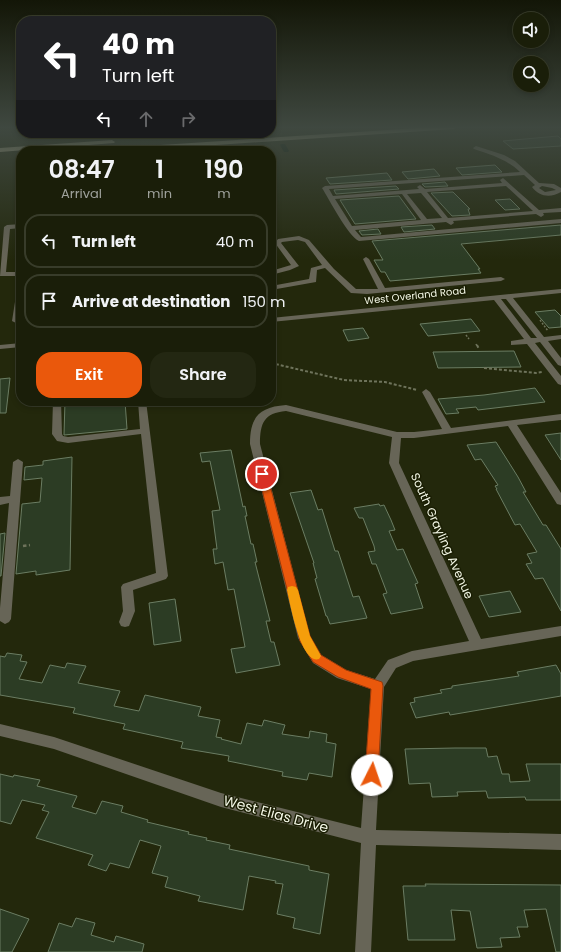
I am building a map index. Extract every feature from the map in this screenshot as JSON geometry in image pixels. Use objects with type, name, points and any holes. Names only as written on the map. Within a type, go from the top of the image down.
[{"type":"street","points":[[561,183],[554,186],[538,185],[525,173],[325,188],[358,239],[561,221]]},
{"type":"street","points":[[498,175],[548,222]]},
{"type":"street","points":[[459,178],[468,187]]},
{"type":"street","points":[[415,181],[458,230]]},
{"type":"street","points":[[373,184],[380,194]]},
{"type":"street","points":[[331,198],[507,184]]},
{"type":"street","points":[[538,185],[535,187],[537,191],[555,195],[560,190],[554,186]]},
{"type":"street","points":[[403,192],[426,222]]},
{"type":"street","points":[[350,228],[561,210]]},
{"type":"street","points":[[499,215],[508,226]]},
{"type":"street","points":[[403,224],[410,234]]},
{"type":"street","points":[[16,226],[7,227],[2,274],[16,274]]},
{"type":"street","points":[[276,287],[313,280],[304,268],[279,245],[278,242],[296,238],[303,238],[307,241],[327,266],[354,290],[367,292],[501,279]]},
{"type":"street","points":[[366,259],[382,290]]},
{"type":"street","points":[[276,271],[327,266]]},
{"type":"street","name":"West Overland Road","points":[[276,320],[561,291]]},
{"type":"street","points":[[367,292],[376,310]]},
{"type":"street","points":[[508,296],[561,363]]},
{"type":"street","points":[[496,298],[561,382]]},
{"type":"street","points":[[514,342],[561,337]]},
{"type":"street","points":[[0,347],[16,345]]},
{"type":"street","points":[[426,392],[448,431]]},
{"type":"street","points":[[57,406],[57,434],[60,438],[68,440],[145,431]]},
{"type":"street","points":[[125,622],[128,611],[127,586],[162,576],[142,406]]},
{"type":"street","points":[[378,686],[342,674],[317,658],[304,638],[255,444],[256,430],[262,415],[274,409],[286,408],[397,435],[448,431],[561,417]]},
{"type":"street","points":[[511,423],[561,501]]},
{"type":"street","name":"South Grayling Avenue","points":[[397,435],[394,463],[477,645]]},
{"type":"street","points":[[5,619],[18,462]]},
{"type":"street","points":[[0,501],[15,499]]},
{"type":"street","points":[[363,952],[368,838],[378,686],[392,664],[412,656],[561,631]]},
{"type":"street","name":"West Elias Drive","points":[[0,730],[54,743],[221,800],[368,838],[561,842]]},
{"type":"path","points":[[466,335],[469,339]]},
{"type":"path","points":[[476,344],[479,349]]},
{"type":"path","points":[[276,364],[344,380],[386,382],[426,392]]},
{"type":"path","points":[[484,368],[536,373],[544,372]]},
{"type":"building","points":[[436,171],[440,176],[408,179],[402,172]]},
{"type":"building","points":[[459,171],[502,172],[462,175]]},
{"type":"building","points":[[387,173],[392,180],[330,184],[326,178]]},
{"type":"building","points":[[445,182],[448,186],[425,187],[422,184]]},
{"type":"building","points":[[396,186],[399,189],[336,194],[334,190]]},
{"type":"building","points":[[453,192],[470,209],[468,209],[470,215],[452,216],[431,193]]},
{"type":"building","points":[[399,196],[416,219],[355,224],[340,200]]},
{"type":"building","points":[[510,199],[520,209],[505,210],[495,200]]},
{"type":"building","points":[[432,225],[435,229],[404,232],[401,227]]},
{"type":"building","points":[[561,225],[561,235],[461,244],[480,269],[478,269],[481,273],[390,281],[385,272],[381,272],[374,260],[383,260],[372,241]]},
{"type":"building","points":[[378,229],[381,234],[362,235],[359,231]]},
{"type":"building","points":[[555,310],[561,316],[561,327],[549,328],[535,312]]},
{"type":"building","points":[[471,319],[480,331],[428,336],[420,324]]},
{"type":"building","points":[[363,328],[369,338],[348,341],[343,330]]},
{"type":"building","points":[[514,351],[521,367],[438,368],[433,352]]},
{"type":"building","points":[[10,378],[6,413],[0,413],[0,379]]},
{"type":"building","points":[[535,388],[545,402],[478,410],[476,407],[456,409],[459,413],[446,414],[438,399],[484,395]]},
{"type":"building","points":[[65,406],[125,406],[127,429],[64,435]]},
{"type":"building","points":[[561,433],[561,460],[545,435]]},
{"type":"building","points":[[496,442],[518,477],[526,492],[523,492],[543,525],[546,525],[561,549],[561,611],[543,578],[535,579],[526,564],[532,563],[527,554],[537,552],[520,524],[515,525],[496,489],[495,486],[498,485],[481,459],[475,460],[467,445]]},
{"type":"building","points":[[231,450],[243,507],[245,506],[247,516],[245,516],[251,544],[253,544],[257,562],[255,562],[270,621],[266,621],[271,642],[274,642],[280,665],[236,673],[231,649],[245,647],[234,589],[228,590],[223,562],[215,564],[213,549],[217,549],[212,511],[220,510],[210,461],[202,462],[200,453]]},
{"type":"building","points":[[72,457],[70,570],[36,575],[36,571],[16,574],[22,504],[40,502],[42,478],[24,480],[25,467],[43,465],[43,461]]},
{"type":"building","points":[[311,490],[318,510],[322,509],[335,551],[338,551],[353,597],[359,596],[367,618],[330,624],[326,616],[315,579],[317,578],[314,563],[290,493]]},
{"type":"building","points":[[379,504],[380,506],[384,505],[395,530],[389,531],[397,550],[403,549],[418,583],[415,584],[423,608],[391,614],[383,594],[387,593],[376,564],[372,564],[368,552],[375,551],[374,546],[363,518],[359,518],[354,508]]},
{"type":"building","points":[[5,533],[1,576],[0,576],[0,534]]},
{"type":"building","points":[[510,591],[521,612],[489,617],[479,596]]},
{"type":"building","points":[[175,599],[181,641],[154,645],[149,603]]},
{"type":"building","points":[[7,653],[22,655],[20,661],[27,662],[19,679],[42,683],[50,665],[65,668],[67,663],[86,666],[78,683],[120,691],[114,706],[139,711],[145,695],[201,707],[198,716],[220,720],[216,737],[222,738],[221,739],[241,744],[247,723],[262,726],[264,720],[285,725],[282,734],[309,738],[310,731],[327,734],[326,742],[336,744],[332,777],[309,773],[307,780],[282,776],[283,772],[228,761],[229,756],[181,748],[183,742],[123,729],[125,724],[73,713],[75,708],[0,695],[0,656],[5,657]]},
{"type":"building","points":[[556,665],[561,674],[561,696],[450,715],[449,712],[416,718],[410,703],[415,702],[414,698],[442,693],[440,690],[452,688],[452,686],[519,676],[517,672]]},
{"type":"building","points":[[486,748],[488,757],[497,756],[502,774],[509,774],[510,782],[530,781],[526,764],[561,764],[561,800],[526,800],[525,797],[488,798],[486,791],[457,792],[458,796],[432,797],[430,783],[409,784],[405,749]]},
{"type":"building","points":[[0,774],[40,780],[37,786],[77,796],[72,807],[96,814],[102,801],[123,806],[121,812],[148,820],[147,822],[189,832],[188,834],[207,838],[206,840],[230,845],[229,849],[309,866],[309,870],[329,874],[320,934],[293,928],[295,918],[277,914],[283,884],[275,883],[276,881],[249,876],[243,910],[198,901],[200,896],[165,887],[168,877],[152,873],[161,846],[140,840],[129,868],[110,863],[106,871],[88,865],[93,855],[36,838],[49,812],[42,810],[45,805],[22,800],[11,824],[0,821]]},
{"type":"building","points":[[425,884],[561,885],[561,952],[556,952],[546,909],[524,910],[528,927],[517,927],[520,937],[500,938],[502,947],[477,948],[470,911],[451,910],[455,940],[408,940],[403,886],[426,886]]},
{"type":"building","points":[[0,909],[29,919],[12,952],[0,952]]},
{"type":"building","points":[[76,918],[95,923],[91,935],[114,942],[116,936],[144,944],[142,952],[48,952],[59,923],[72,927]]},
{"type":"slow traffic","points":[[292,590],[304,638],[315,656]]},
{"type":"route","points":[[262,474],[304,638],[317,658],[342,674],[378,686],[372,775]]}]
